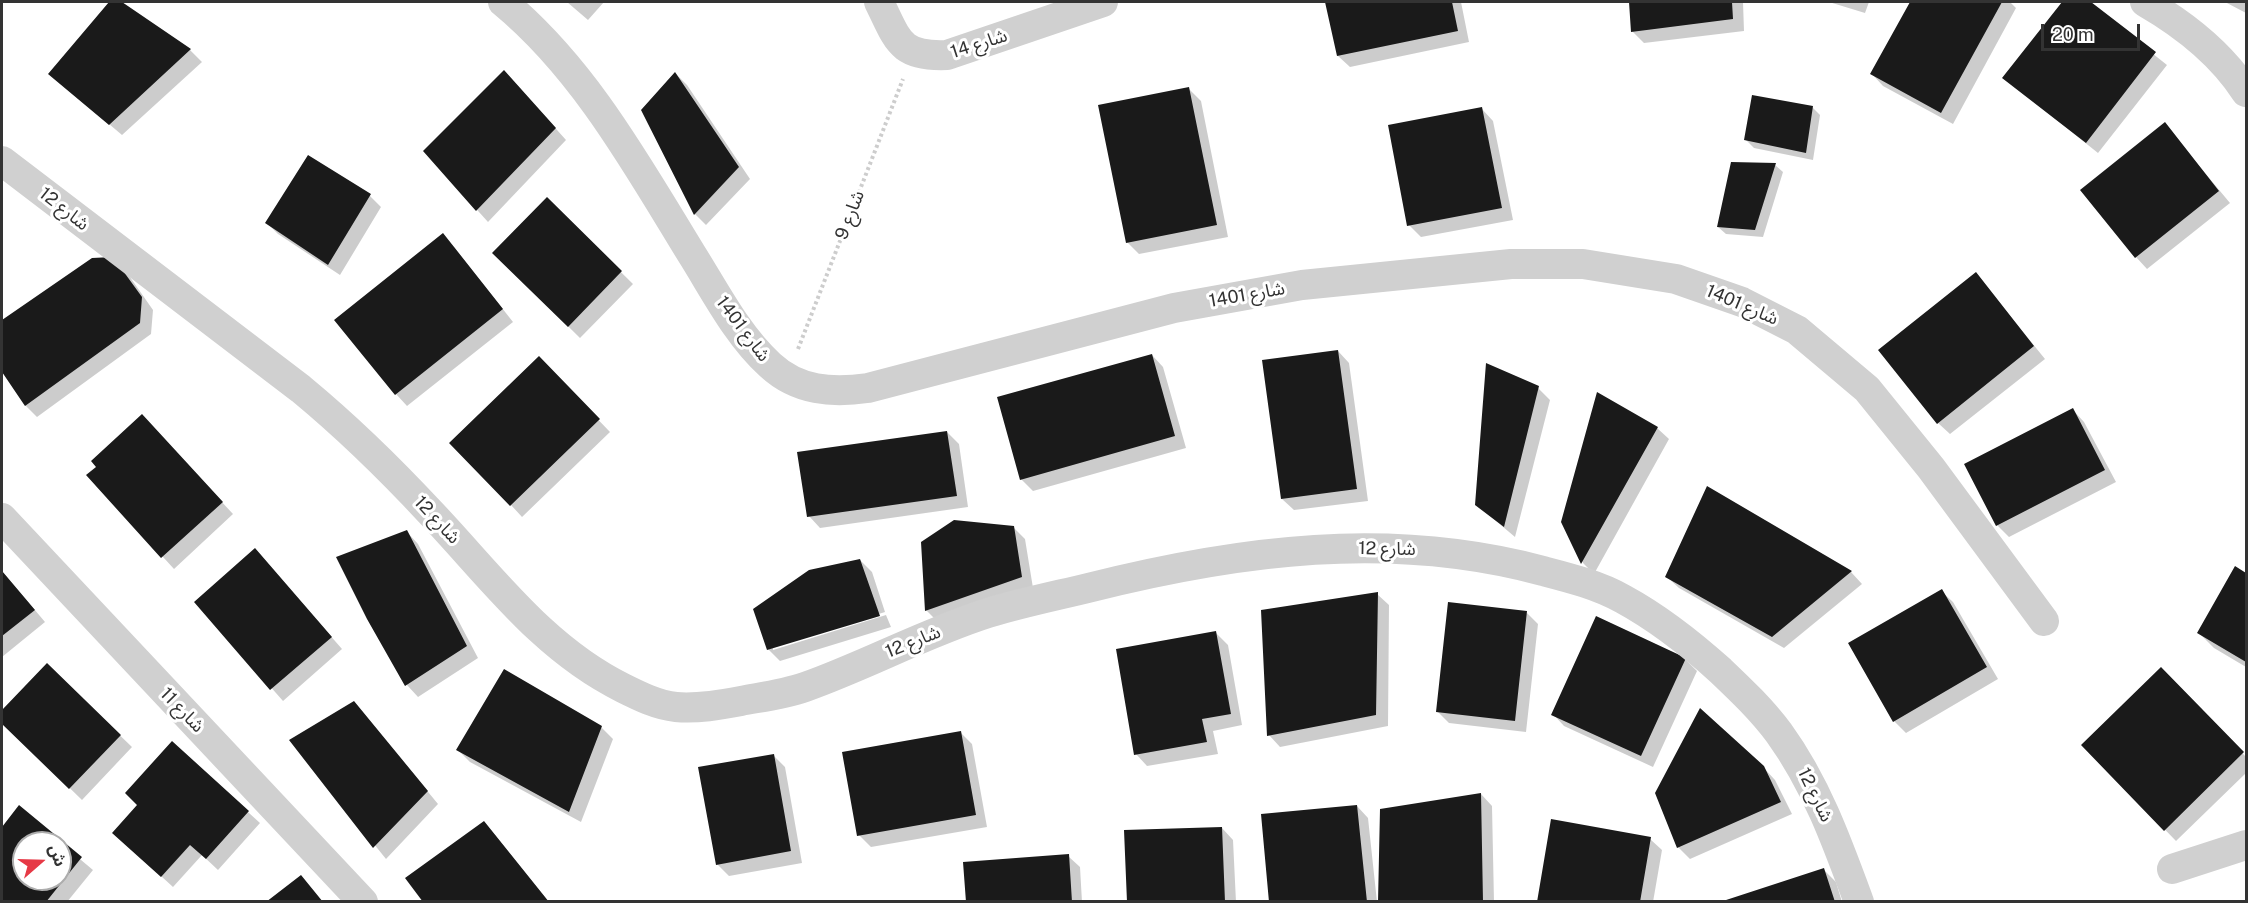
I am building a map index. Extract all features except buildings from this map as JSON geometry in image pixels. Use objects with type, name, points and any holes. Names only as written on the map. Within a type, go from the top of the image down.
[{"type":"street","name":"شارع 1401","points":[[504,2],[552,51],[603,113],[738,326],[770,365],[787,378],[819,391],[868,388],[1174,308],[1302,285],[1510,264],[1583,264],[1676,279],[1742,302],[1797,330],[1867,389],[1931,468],[2044,621]]},
{"type":"street","points":[[879,2],[901,43],[913,53]]},
{"type":"street","name":"شارع 14","points":[[913,53],[947,55],[1103,2]]},
{"type":"street","points":[[2145,2],[2186,28],[2235,75],[2247,92]]},
{"type":"street","name":"شارع 12","points":[[2,161],[345,426],[452,535],[499,590],[538,628],[569,656],[636,695],[674,707],[711,706],[803,688],[930,634],[990,612],[1208,561],[1312,548],[1434,550],[1482,556],[1577,580],[1620,597],[1666,626],[1744,693],[1776,728],[1801,765],[1825,812],[1859,902]]},
{"type":"street","name":"شارع 11","points":[[2,518],[363,902]]},
{"type":"street","points":[[2172,869],[2247,845]]},
{"type":"path","name":"شارع 9","points":[[787,378],[913,53]]}]
